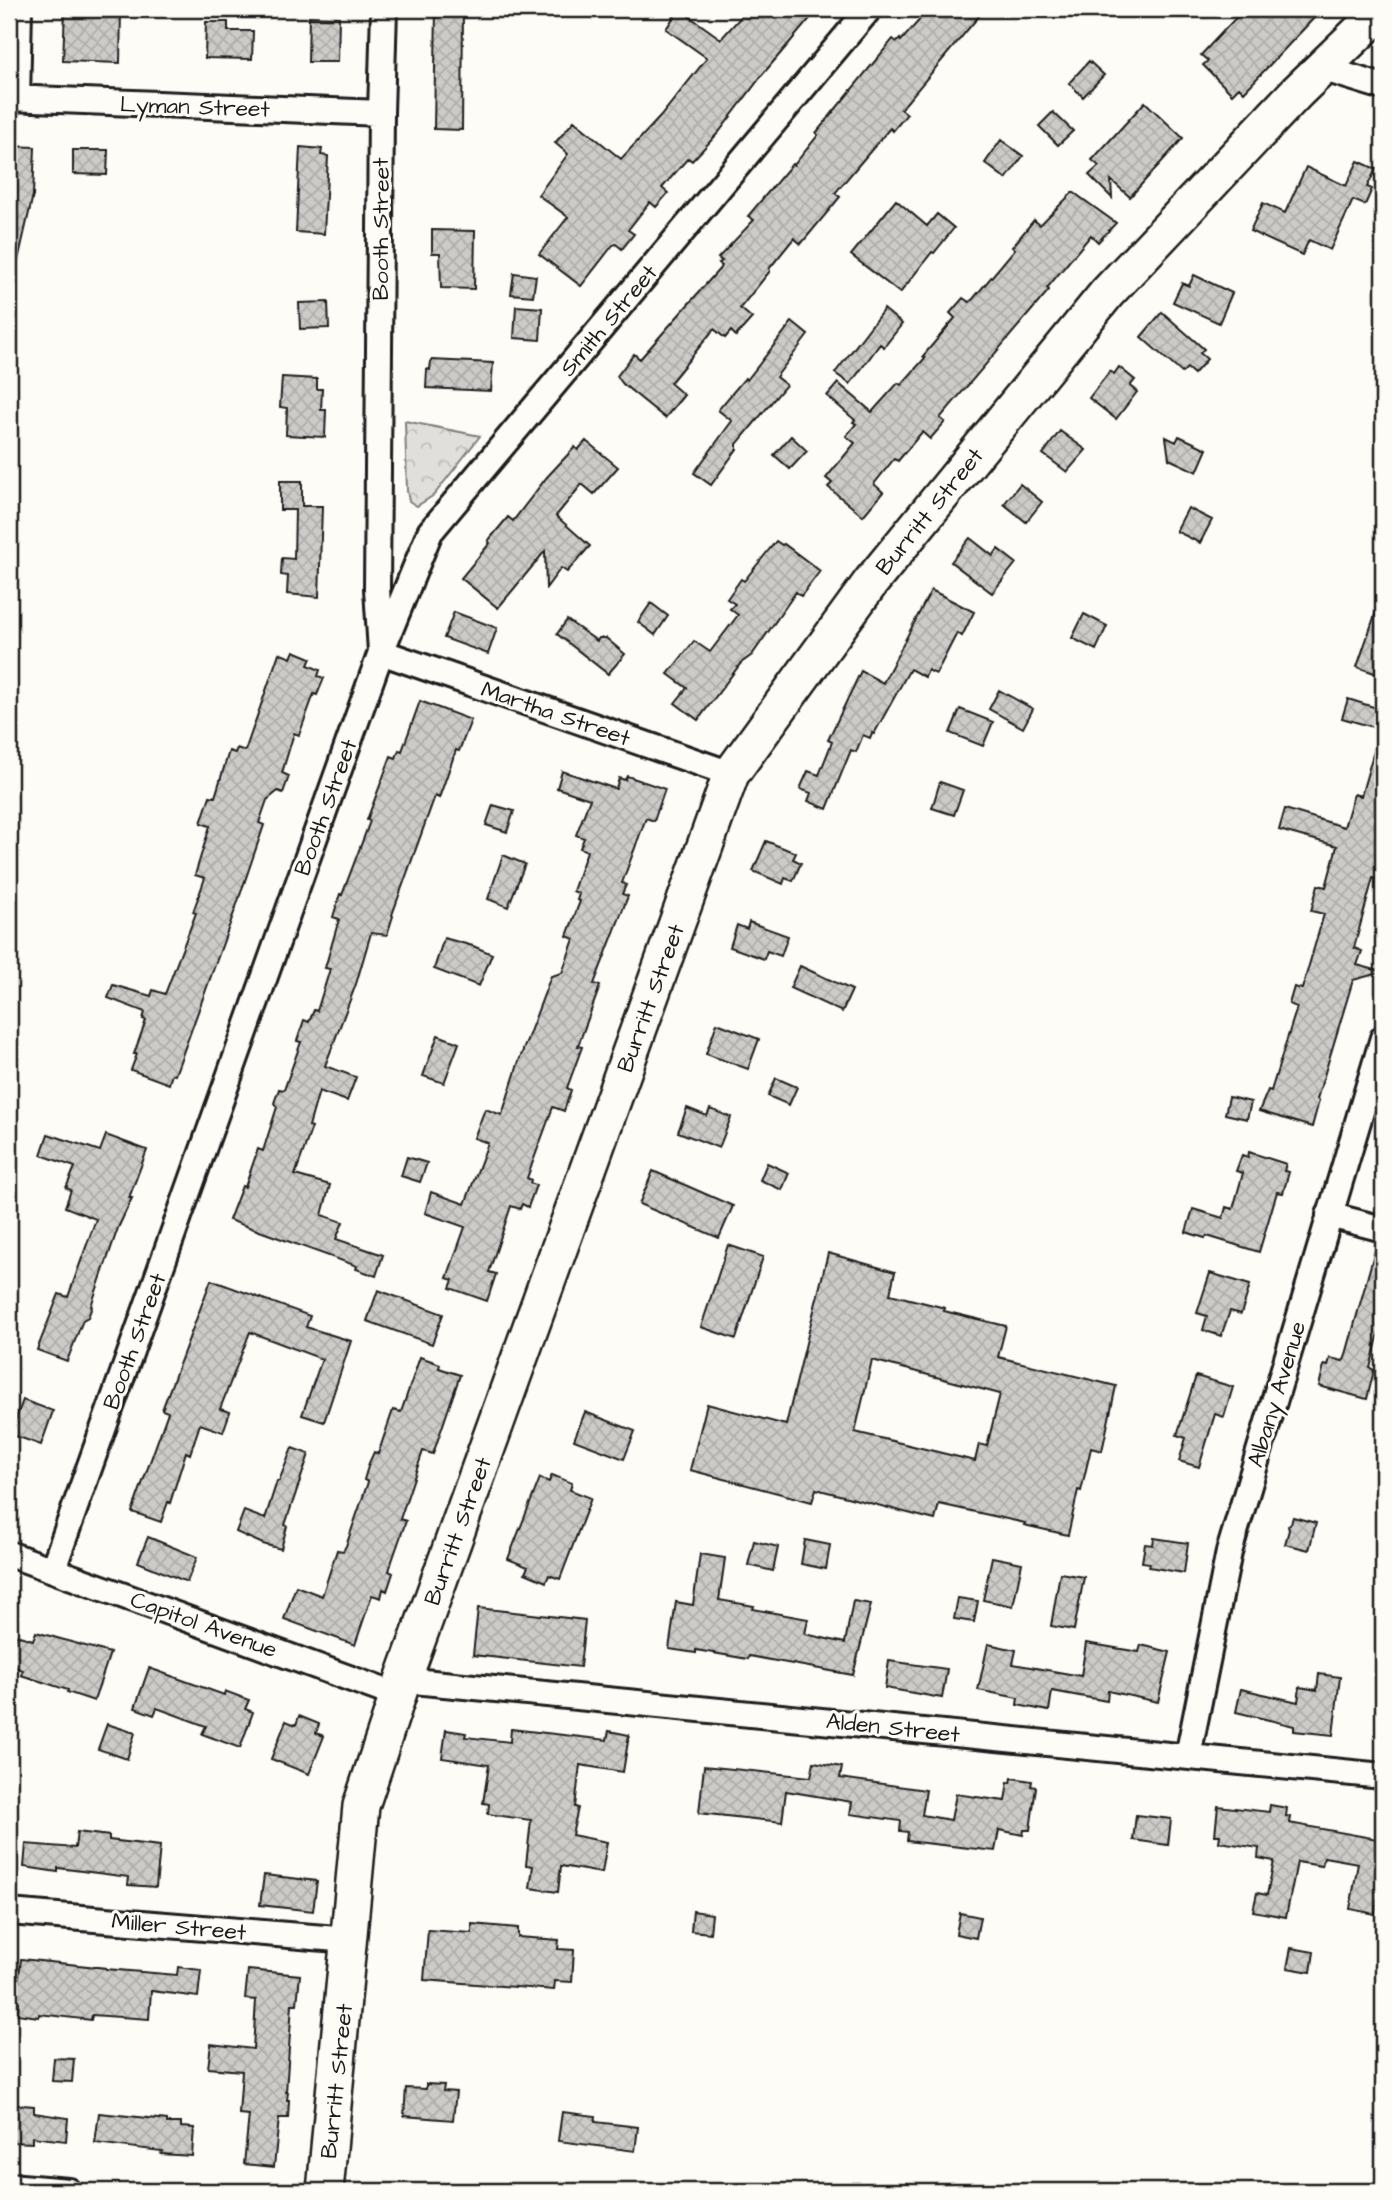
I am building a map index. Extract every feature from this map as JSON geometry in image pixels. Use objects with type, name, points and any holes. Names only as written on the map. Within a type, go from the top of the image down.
[{"type":"street","points":[[13,99],[19,9]]},
{"type":"street","name":"Booth Street","points":[[53,1569],[381,652],[377,589],[384,9]]},
{"type":"street","name":"Smith Street","points":[[381,652],[430,532],[869,9]]},
{"type":"street","name":"Burritt Street","points":[[325,2191],[361,1807],[400,1688],[731,774],[871,582],[1098,305],[1156,240],[1321,68],[1383,9]]},
{"type":"street","points":[[1321,68],[1383,87]]},
{"type":"street","name":"Lyman Street","points":[[13,99],[381,113]]},
{"type":"street","name":"Martha Street","points":[[381,652],[731,774]]},
{"type":"street","name":"Albany Avenue","points":[[1188,1756],[1229,1552],[1383,1038]]},
{"type":"street","points":[[1329,1215],[1383,1229]]},
{"type":"street","name":"Capitol Avenue","points":[[9,1554],[400,1688]]},
{"type":"street","name":"Alden Street","points":[[400,1688],[1188,1756],[1383,1776]]},
{"type":"street","name":"Miller Street","points":[[9,1912],[349,1940]]},
{"type":"street","points":[[9,2186],[69,2191]]},
{"type":"green space","points":[[405,421],[480,436],[434,495],[417,506],[409,501],[407,491]]},
{"type":"building","points":[[65,9],[121,9],[120,63],[63,61]]},
{"type":"building","points":[[436,9],[463,9],[462,130],[434,129]]},
{"type":"building","points":[[679,9],[721,39],[748,9],[818,9],[719,132],[692,161],[688,158],[662,188],[668,193],[656,207],[650,202],[628,230],[634,234],[622,249],[616,244],[613,245],[581,286],[539,254],[568,217],[538,195],[568,154],[555,143],[574,121],[621,159],[660,117],[707,58],[666,29]]},
{"type":"building","points":[[929,9],[985,9],[901,109],[907,114],[893,131],[890,128],[835,193],[840,197],[801,244],[794,238],[769,269],[740,308],[752,318],[736,336],[731,331],[725,338],[714,329],[670,383],[684,395],[665,418],[617,376],[634,354],[640,359],[722,266],[719,263],[722,261],[718,258],[754,220],[748,216],[792,164],[794,165],[818,135],[816,133],[893,39],[901,41]]},
{"type":"building","points":[[1244,9],[1303,9],[1314,18],[1244,92],[1239,87],[1232,94],[1203,65],[1208,61],[1201,55]]},
{"type":"building","points":[[309,16],[339,17],[338,62],[308,62]]},
{"type":"building","points":[[206,22],[228,22],[228,31],[253,31],[252,59],[205,58]]},
{"type":"building","points":[[1089,61],[1104,75],[1083,97],[1069,83]]},
{"type":"building","points":[[1145,102],[1183,138],[1130,197],[1111,180],[1112,198],[1089,175],[1099,166],[1092,160]]},
{"type":"building","points":[[1053,112],[1073,131],[1058,145],[1039,126]]},
{"type":"building","points":[[1001,140],[1023,156],[1006,179],[985,163]]},
{"type":"building","points":[[9,146],[35,147],[33,195],[16,269],[9,268]]},
{"type":"building","points":[[300,147],[322,149],[321,155],[328,156],[324,234],[296,232]]},
{"type":"building","points":[[73,150],[108,150],[107,175],[73,174]]},
{"type":"building","points":[[1358,161],[1376,169],[1367,187],[1372,189],[1365,205],[1353,200],[1330,250],[1309,240],[1302,255],[1250,231],[1263,203],[1285,213],[1306,167],[1346,186]]},
{"type":"building","points":[[1073,192],[1116,223],[1098,242],[1091,235],[1047,288],[1049,290],[940,418],[945,422],[930,439],[922,432],[898,461],[894,459],[874,484],[883,492],[863,516],[828,487],[832,483],[826,478],[855,443],[846,436],[856,424],[853,422],[855,420],[827,396],[838,383],[872,412],[925,358],[923,356],[955,318],[950,313],[963,298],[969,302],[973,299],[1015,249],[1012,247],[1034,220],[1040,225]]},
{"type":"building","points":[[896,200],[927,226],[937,214],[954,228],[900,293],[851,255]]},
{"type":"building","points":[[432,230],[475,231],[474,289],[441,288],[440,253],[432,253]]},
{"type":"building","points":[[514,273],[536,276],[533,296],[511,294]]},
{"type":"building","points":[[1194,275],[1232,293],[1219,323],[1173,302],[1182,283],[1189,286]]},
{"type":"building","points":[[328,302],[329,328],[300,329],[299,303]]},
{"type":"building","points":[[516,306],[542,308],[540,340],[514,338]]},
{"type":"building","points":[[884,309],[902,324],[884,347],[880,344],[850,384],[835,373]]},
{"type":"building","points":[[1162,312],[1204,349],[1200,353],[1207,359],[1194,374],[1187,368],[1182,373],[1141,337]]},
{"type":"building","points":[[792,322],[808,335],[776,377],[786,385],[737,444],[737,449],[711,485],[694,473],[732,421],[718,410],[745,378],[747,380]]},
{"type":"building","points":[[431,360],[493,363],[491,391],[426,388],[427,369],[430,370]]},
{"type":"building","points":[[1119,367],[1135,380],[1130,386],[1137,392],[1116,419],[1089,398],[1110,371],[1114,374]]},
{"type":"building","points":[[282,377],[317,379],[317,389],[322,389],[321,410],[326,410],[325,437],[286,435],[287,408],[280,407]]},
{"type":"building","points":[[1060,431],[1086,450],[1067,472],[1043,454]]},
{"type":"building","points":[[791,436],[807,451],[790,469],[774,455]]},
{"type":"building","points":[[1179,436],[1207,449],[1197,472],[1169,459],[1166,437],[1176,442]]},
{"type":"building","points":[[586,441],[618,467],[594,494],[582,484],[556,516],[590,546],[567,572],[561,568],[546,588],[545,551],[498,608],[461,578],[508,517],[513,521],[547,477],[575,447],[578,450]]},
{"type":"building","points":[[280,481],[302,481],[302,506],[322,506],[319,597],[287,594],[288,576],[281,575],[282,558],[294,559],[295,510],[280,510]]},
{"type":"building","points":[[1020,484],[1042,502],[1026,522],[1004,504]]},
{"type":"building","points":[[1188,508],[1212,520],[1200,543],[1176,531]]},
{"type":"building","points":[[970,538],[993,556],[998,549],[1016,563],[992,593],[951,562]]},
{"type":"building","points":[[776,541],[820,571],[801,596],[796,592],[752,655],[741,663],[698,720],[675,703],[687,688],[668,674],[694,641],[710,652],[738,615],[730,609],[735,604],[727,599],[741,579],[744,581]]},
{"type":"building","points":[[931,590],[974,612],[962,636],[957,633],[936,674],[928,670],[925,677],[910,669],[874,734],[872,733],[870,738],[863,735],[856,752],[851,750],[827,809],[808,801],[811,793],[800,789],[808,771],[819,775],[832,742],[828,740],[861,671],[883,683]]},
{"type":"building","points":[[1380,600],[1383,601],[1383,676],[1357,667]]},
{"type":"building","points":[[651,603],[668,616],[655,635],[638,622]]},
{"type":"building","points":[[454,612],[497,628],[488,654],[444,638]]},
{"type":"building","points":[[1084,614],[1107,626],[1096,650],[1072,638]]},
{"type":"building","points":[[567,620],[597,641],[599,638],[606,638],[625,654],[608,674],[557,634]]},
{"type":"building","points":[[294,651],[311,658],[308,665],[320,670],[318,676],[324,678],[317,695],[314,694],[299,735],[294,733],[282,773],[289,776],[283,793],[278,791],[267,800],[259,823],[264,825],[235,910],[175,1075],[172,1074],[169,1084],[131,1070],[146,1020],[143,1019],[145,1012],[108,998],[113,985],[151,996],[153,990],[165,994],[196,913],[193,912],[205,878],[195,875],[210,826],[201,823],[210,796],[215,797],[229,751],[235,753],[237,748],[245,751],[279,653],[291,658]]},
{"type":"building","points":[[999,690],[1033,709],[1023,728],[989,709]]},
{"type":"building","points":[[1348,699],[1383,710],[1383,730],[1342,718]]},
{"type":"building","points":[[420,701],[471,720],[459,751],[456,750],[439,798],[435,796],[387,935],[371,933],[356,984],[325,1066],[356,1077],[347,1101],[319,1091],[309,1126],[312,1127],[295,1175],[330,1185],[322,1215],[343,1222],[336,1239],[383,1255],[376,1276],[356,1269],[357,1266],[229,1220],[242,1186],[245,1187],[258,1149],[263,1151],[277,1107],[274,1103],[279,1089],[284,1090],[301,1042],[297,1041],[304,1020],[309,1022],[314,1010],[317,1011],[330,969],[325,968],[339,919],[333,917],[340,894],[342,895],[370,821],[367,820],[391,756],[396,758],[399,750],[402,751]]},
{"type":"building","points":[[960,709],[993,722],[983,746],[950,733]]},
{"type":"building","points":[[1378,737],[1383,737],[1383,869],[1380,868],[1378,880],[1373,878],[1354,948],[1362,951],[1357,965],[1383,972],[1353,980],[1317,1099],[1319,1101],[1312,1127],[1259,1111],[1268,1090],[1271,1091],[1297,1007],[1289,1004],[1294,987],[1302,989],[1324,914],[1311,911],[1318,885],[1326,887],[1337,846],[1279,830],[1285,809],[1344,827],[1354,794],[1361,796]]},
{"type":"building","points":[[562,771],[616,789],[619,778],[625,780],[627,776],[665,789],[654,821],[646,818],[622,883],[626,885],[622,894],[628,896],[594,984],[600,986],[578,1046],[582,1047],[567,1088],[571,1090],[564,1111],[553,1107],[527,1178],[531,1180],[530,1183],[536,1185],[528,1207],[522,1204],[520,1209],[511,1206],[489,1272],[496,1274],[487,1301],[450,1288],[453,1280],[447,1278],[465,1227],[425,1213],[431,1192],[465,1204],[488,1143],[474,1138],[485,1109],[502,1115],[551,976],[562,973],[574,939],[567,936],[580,901],[577,900],[579,894],[573,891],[587,851],[580,848],[584,838],[576,835],[590,799],[557,788]]},
{"type":"building","points":[[940,782],[963,790],[954,815],[932,808]]},
{"type":"building","points":[[493,805],[514,811],[507,832],[486,825]]},
{"type":"building","points":[[766,841],[796,853],[793,859],[801,863],[793,881],[785,878],[783,884],[753,871]]},
{"type":"building","points":[[503,855],[525,864],[508,907],[488,899]]},
{"type":"building","points":[[749,922],[788,936],[781,956],[767,951],[764,959],[730,947],[737,925],[747,929]]},
{"type":"building","points":[[444,938],[492,954],[479,986],[434,969]]},
{"type":"building","points":[[800,966],[852,990],[842,1012],[790,988]]},
{"type":"building","points":[[717,1023],[759,1039],[748,1069],[706,1054]]},
{"type":"building","points":[[438,1035],[459,1043],[444,1083],[423,1076]]},
{"type":"building","points":[[776,1078],[797,1087],[789,1105],[768,1096]]},
{"type":"building","points":[[1229,1097],[1251,1102],[1247,1119],[1225,1114]]},
{"type":"building","points":[[687,1108],[707,1116],[710,1109],[731,1117],[719,1148],[678,1132]]},
{"type":"building","points":[[48,1134],[100,1151],[106,1135],[147,1150],[92,1307],[88,1317],[83,1320],[67,1361],[37,1350],[59,1294],[68,1297],[96,1219],[65,1207],[71,1190],[66,1188],[75,1167],[41,1155]]},
{"type":"building","points":[[1249,1152],[1286,1164],[1284,1171],[1289,1172],[1283,1193],[1277,1192],[1259,1252],[1186,1232],[1193,1209],[1223,1218],[1226,1207],[1233,1209],[1243,1173],[1236,1171],[1242,1155],[1248,1157]]},
{"type":"building","points":[[407,1157],[427,1163],[420,1182],[401,1176]]},
{"type":"building","points":[[767,1163],[789,1173],[782,1190],[760,1180]]},
{"type":"building","points":[[653,1171],[733,1206],[719,1238],[639,1204]]},
{"type":"building","points":[[1377,1243],[1383,1243],[1383,1318],[1370,1368],[1374,1370],[1367,1399],[1319,1386],[1324,1365],[1328,1366],[1330,1358],[1343,1361],[1345,1358]]},
{"type":"building","points":[[728,1245],[763,1257],[736,1339],[701,1327]]},
{"type":"building","points":[[828,1253],[895,1272],[890,1294],[1006,1326],[998,1357],[1116,1386],[1102,1451],[1091,1448],[1068,1535],[939,1504],[935,1520],[816,1489],[812,1502],[690,1470],[707,1404],[786,1425]],"holes":[[[872,1360],[1000,1394],[987,1446],[979,1444],[975,1461],[855,1432]]]},
{"type":"building","points":[[1210,1273],[1250,1285],[1241,1314],[1230,1311],[1221,1336],[1203,1330],[1207,1316],[1197,1313]]},
{"type":"building","points":[[211,1280],[310,1316],[306,1327],[351,1341],[324,1422],[302,1415],[322,1359],[250,1332],[220,1409],[230,1412],[223,1432],[200,1424],[190,1454],[186,1452],[161,1522],[132,1512],[168,1412],[162,1410]]},
{"type":"building","points":[[378,1290],[443,1314],[432,1344],[367,1321]]},
{"type":"building","points":[[420,1357],[440,1364],[439,1368],[460,1375],[433,1454],[423,1451],[400,1519],[406,1521],[389,1571],[393,1573],[387,1591],[383,1589],[381,1598],[372,1595],[355,1645],[284,1619],[296,1586],[322,1596],[337,1550],[343,1551],[346,1546],[368,1482],[364,1480],[369,1463],[374,1452],[378,1454],[393,1410],[401,1412]]},
{"type":"building","points":[[1196,1376],[1233,1387],[1224,1417],[1215,1414],[1199,1467],[1179,1461],[1186,1438],[1177,1435]]},
{"type":"building","points":[[23,1400],[53,1411],[41,1445],[10,1434]]},
{"type":"building","points":[[585,1412],[635,1431],[624,1459],[574,1440]]},
{"type":"building","points":[[292,1448],[309,1454],[285,1525],[287,1526],[281,1549],[236,1532],[244,1511],[265,1519],[277,1481]]},
{"type":"building","points":[[552,1475],[572,1483],[570,1490],[591,1498],[560,1579],[549,1575],[546,1582],[525,1573],[528,1567],[508,1559],[540,1478],[549,1482]]},
{"type":"building","points":[[1293,1517],[1316,1523],[1309,1550],[1285,1544],[1288,1526]]},
{"type":"building","points":[[148,1537],[197,1557],[187,1582],[138,1562]]},
{"type":"building","points":[[1154,1538],[1188,1543],[1184,1573],[1149,1567],[1150,1563],[1142,1562],[1145,1544],[1153,1545]]},
{"type":"building","points":[[805,1540],[830,1545],[826,1569],[801,1564]]},
{"type":"building","points":[[754,1541],[778,1547],[773,1571],[748,1565]]},
{"type":"building","points":[[700,1554],[725,1558],[719,1600],[808,1619],[805,1634],[845,1643],[853,1601],[871,1604],[853,1675],[749,1656],[748,1659],[696,1650],[696,1653],[669,1649],[676,1602],[693,1605]]},
{"type":"building","points":[[992,1557],[1022,1563],[1013,1606],[983,1600]]},
{"type":"building","points":[[1060,1573],[1084,1577],[1074,1630],[1051,1626]]},
{"type":"building","points":[[958,1598],[978,1601],[974,1622],[954,1619]]},
{"type":"building","points":[[478,1608],[585,1620],[580,1667],[473,1655]]},
{"type":"building","points":[[36,1632],[110,1653],[94,1701],[21,1675],[23,1670],[9,1665],[16,1635],[33,1640]]},
{"type":"building","points":[[1086,1643],[1139,1652],[1141,1645],[1170,1652],[1158,1702],[1108,1691],[1107,1701],[1052,1691],[1049,1711],[1017,1705],[1018,1698],[978,1690],[988,1644],[1016,1650],[1013,1664],[1081,1676]]},
{"type":"building","points":[[889,1661],[947,1669],[942,1698],[885,1688]]},
{"type":"building","points":[[149,1668],[224,1695],[225,1691],[249,1700],[245,1709],[253,1712],[240,1748],[202,1734],[206,1726],[157,1708],[154,1715],[135,1708]]},
{"type":"building","points":[[1319,1674],[1340,1677],[1333,1735],[1294,1731],[1294,1726],[1236,1712],[1241,1689],[1298,1702],[1300,1687],[1317,1690]]},
{"type":"building","points":[[299,1716],[319,1724],[316,1733],[324,1736],[309,1774],[271,1759],[286,1721],[296,1725]]},
{"type":"building","points":[[107,1724],[135,1733],[127,1759],[98,1749]]},
{"type":"building","points":[[511,1729],[607,1740],[609,1731],[629,1735],[623,1772],[580,1765],[575,1807],[578,1808],[572,1835],[607,1842],[602,1873],[561,1866],[558,1892],[530,1888],[533,1866],[526,1865],[531,1820],[488,1814],[489,1804],[483,1803],[489,1765],[442,1758],[446,1730],[466,1733],[465,1737],[510,1742]]},
{"type":"building","points":[[814,1762],[842,1767],[840,1778],[926,1790],[922,1815],[951,1820],[956,1794],[1005,1801],[1008,1782],[1011,1783],[1012,1778],[1032,1781],[1031,1786],[1036,1787],[1030,1830],[1024,1830],[1023,1835],[999,1830],[995,1851],[907,1841],[908,1832],[900,1831],[901,1821],[850,1814],[852,1802],[786,1791],[782,1822],[699,1813],[704,1766],[811,1777]]},
{"type":"building","points":[[1270,1805],[1287,1808],[1289,1823],[1383,1840],[1383,1868],[1375,1914],[1350,1909],[1358,1863],[1324,1857],[1322,1866],[1297,1862],[1286,1917],[1253,1911],[1257,1893],[1267,1895],[1274,1861],[1258,1858],[1259,1848],[1219,1842],[1220,1835],[1215,1835],[1218,1806],[1269,1812]]},
{"type":"building","points":[[1136,1815],[1171,1819],[1168,1845],[1133,1840]]},
{"type":"building","points":[[77,1832],[109,1836],[109,1840],[160,1846],[156,1887],[128,1885],[129,1877],[58,1868],[58,1872],[24,1867],[26,1844],[75,1848]]},
{"type":"building","points":[[264,1875],[317,1881],[313,1911],[260,1905]]},
{"type":"building","points":[[693,1911],[712,1914],[710,1933],[691,1931]]},
{"type":"building","points":[[960,1913],[980,1917],[976,1938],[956,1934]]},
{"type":"building","points":[[472,1924],[518,1928],[518,1937],[559,1940],[558,1949],[574,1950],[572,1982],[555,1981],[554,1990],[424,1980],[428,1930],[472,1933]]},
{"type":"building","points":[[1291,1948],[1314,1952],[1311,1972],[1287,1968]]},
{"type":"building","points":[[21,1959],[177,1975],[178,1967],[201,1970],[198,1997],[151,1991],[149,2019],[92,2015],[91,2020],[17,2014]]},
{"type":"building","points":[[248,1970],[300,1975],[297,2004],[292,2004],[286,2092],[289,2100],[288,2118],[279,2118],[274,2167],[244,2164],[249,2115],[239,2114],[242,2071],[208,2068],[211,2044],[253,2049],[256,2000],[245,1999]]},
{"type":"building","points":[[54,2058],[74,2059],[72,2082],[52,2081]]},
{"type":"building","points":[[426,2084],[444,2085],[443,2091],[456,2092],[453,2120],[404,2116],[406,2088],[426,2089]]},
{"type":"building","points":[[9,2104],[34,2106],[34,2113],[68,2118],[66,2141],[32,2137],[32,2143],[12,2142],[13,2140],[9,2140]]},
{"type":"building","points":[[562,2112],[596,2116],[595,2122],[638,2127],[635,2151],[558,2141]]},
{"type":"building","points":[[99,2113],[167,2120],[167,2123],[181,2123],[181,2127],[194,2128],[192,2156],[161,2154],[162,2151],[95,2143]]}]
